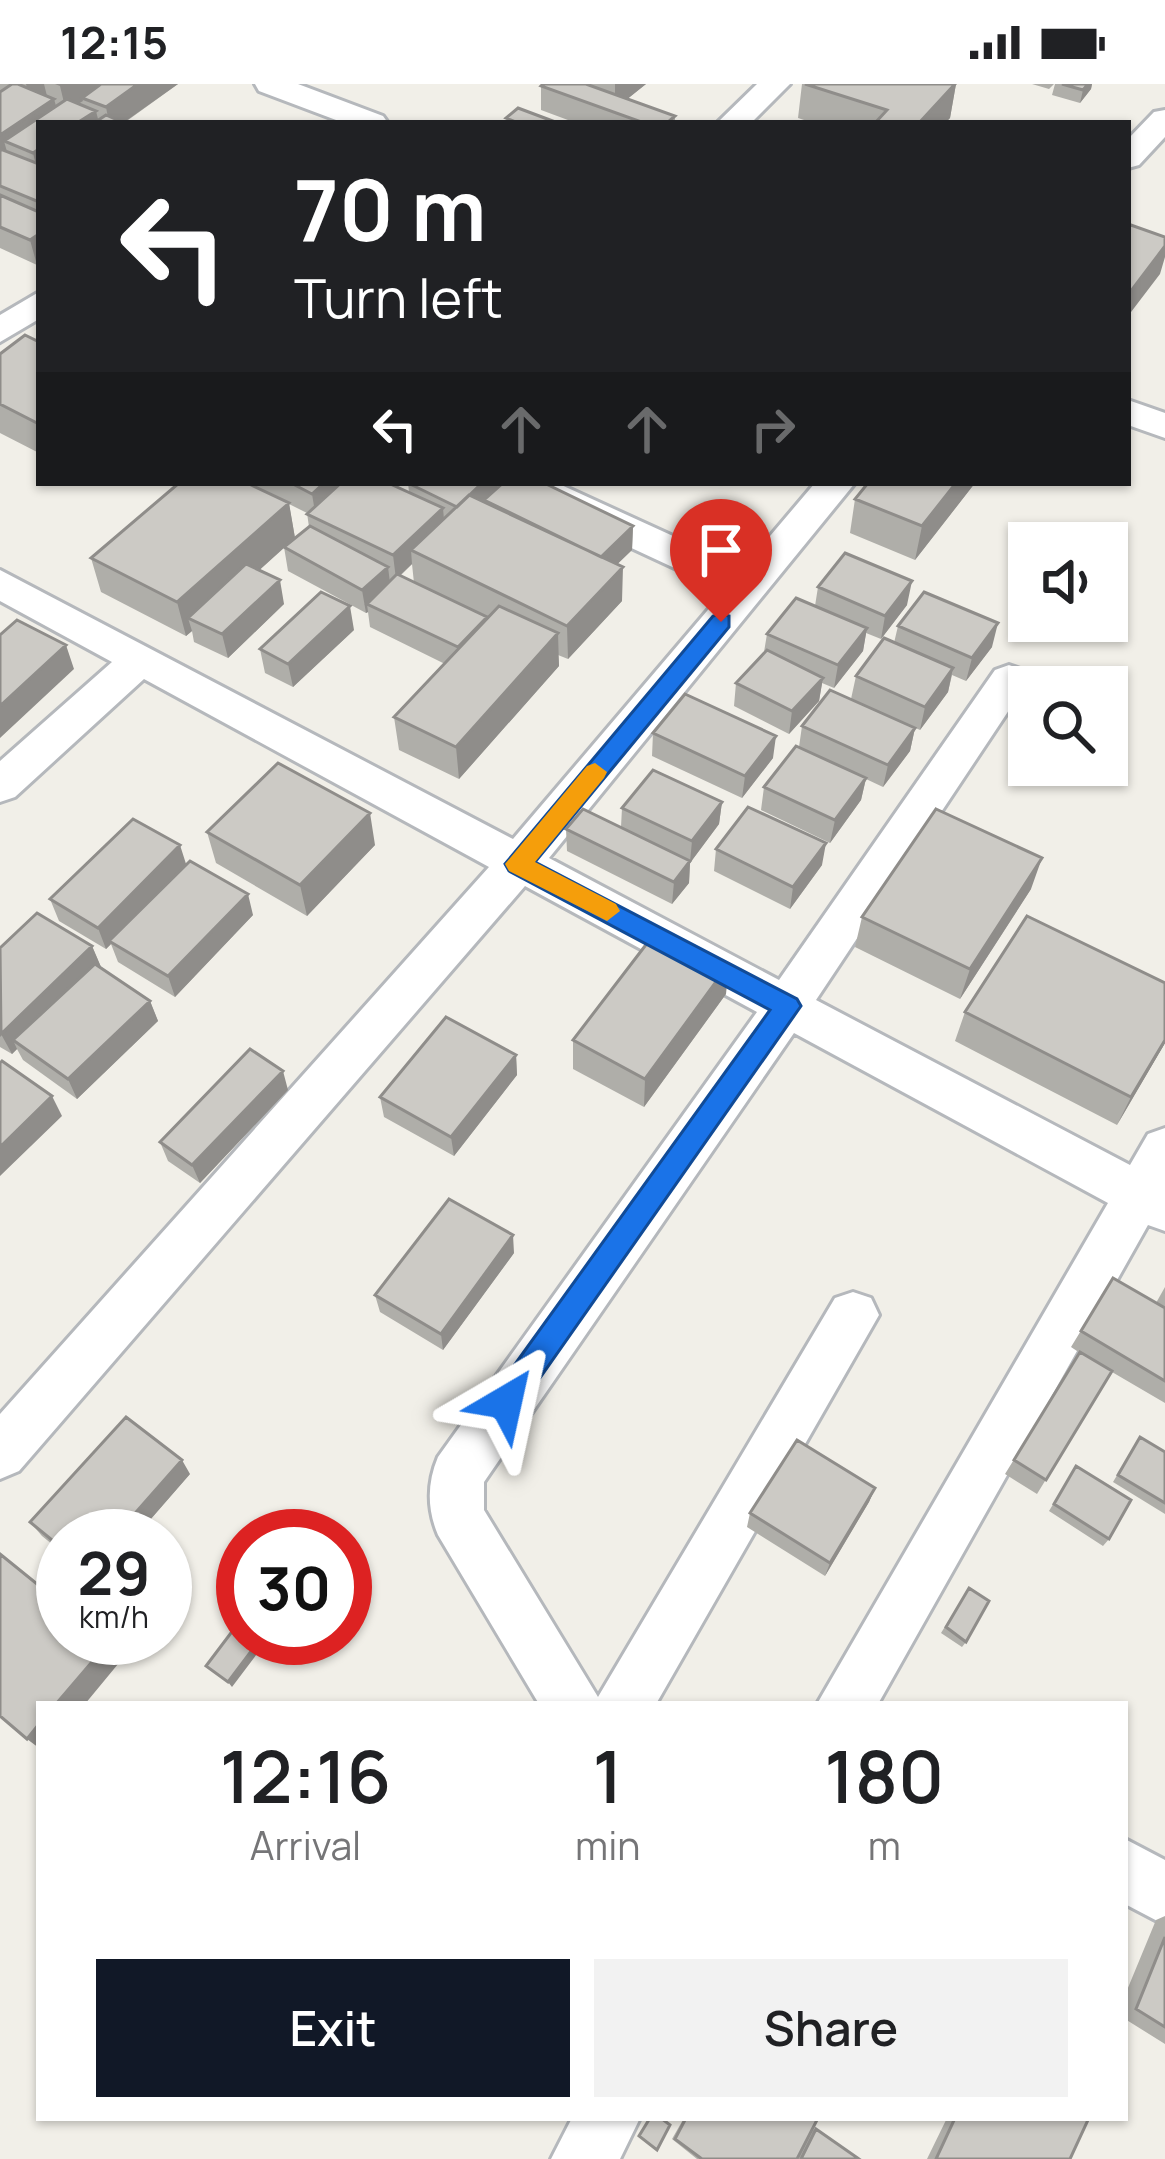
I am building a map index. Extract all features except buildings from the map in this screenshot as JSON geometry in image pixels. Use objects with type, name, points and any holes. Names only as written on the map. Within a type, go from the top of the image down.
[{"type":"street","points":[[270,84],[308,114],[351,120]]},
{"type":"street","points":[[308,114],[346,84]]},
{"type":"street","points":[[736,120],[775,84]]},
{"type":"street","points":[[1131,157],[1165,119]]},
{"type":"street","points":[[1131,161],[1165,175]]},
{"type":"street","points":[[0,331],[36,305]]},
{"type":"street","points":[[1131,413],[1165,426]]},
{"type":"street","points":[[531,486],[750,587]]},
{"type":"street","points":[[0,1454],[518,864],[834,486]]},
{"type":"street","points":[[0,584],[1152,1202]]},
{"type":"street","points":[[0,786],[140,659]]},
{"type":"street","points":[[570,1701],[457,1516],[457,1475],[788,1006],[1008,683]]},
{"type":"street","points":[[858,1700],[1152,1202],[1165,1149]]},
{"type":"street","points":[[626,1701],[853,1315]]},
{"type":"street","points":[[1128,1871],[1165,1895]]},
{"type":"street","points":[[584,2159],[606,2121]]},
{"type":"slow traffic","points":[[595,772],[518,864],[607,911]]},
{"type":"route","points":[[506,1402],[788,1006],[518,864],[721,622]]}]
